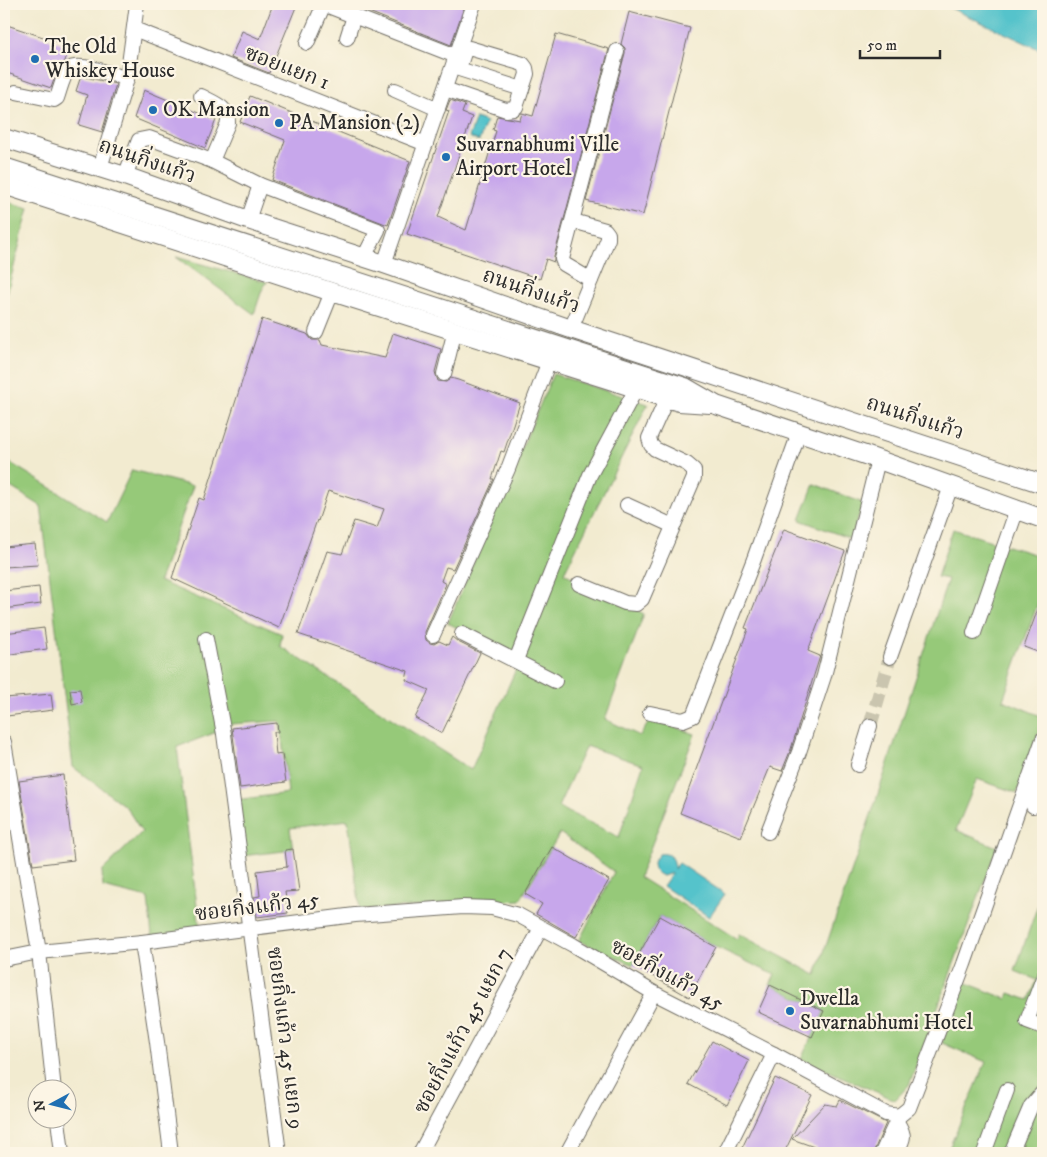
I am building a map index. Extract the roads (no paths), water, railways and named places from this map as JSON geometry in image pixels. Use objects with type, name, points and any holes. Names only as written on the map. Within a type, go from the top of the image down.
[{"type":"main road","name":"ถนนกิ่งแก้ว","points":[[4,138],[126,176],[248,220],[364,257],[571,329],[1043,484]]},
{"type":"main road","name":"ถนนกิ่งแก้ว","points":[[4,167],[685,387],[716,405],[1043,518]]},
{"type":"main road","name":"ถนนกิ่งแก้ว","points":[[4,184],[332,292],[679,402],[716,405]]},
{"type":"street","points":[[100,168],[126,78],[137,4]]},
{"type":"street","points":[[307,43],[324,4],[457,63],[522,89]]},
{"type":"street","points":[[384,264],[438,109],[449,90],[474,4]]},
{"type":"street","points":[[347,38],[354,16]]},
{"type":"street","name":"ซอยแยก 1","points":[[134,29],[426,144]]},
{"type":"street","points":[[449,90],[506,110],[513,110],[516,107],[527,74],[523,64],[472,48],[465,50],[457,63]]},
{"type":"street","points":[[592,280],[562,262],[616,51]]},
{"type":"street","points":[[16,92],[54,100],[57,98],[68,70],[74,66],[126,78]]},
{"type":"street","points":[[395,90],[438,109]]},
{"type":"street","points":[[201,96],[226,111],[228,117],[228,123],[212,161]]},
{"type":"street","points":[[126,176],[136,146],[140,140],[148,138],[212,161],[260,185],[378,230],[364,257]]},
{"type":"street","points":[[248,220],[260,185]]},
{"type":"street","points":[[571,329],[608,239],[608,234],[605,230],[573,221]]},
{"type":"street","points":[[316,332],[332,292]]},
{"type":"street","points":[[444,374],[455,330]]},
{"type":"street","points":[[433,635],[508,469],[549,361]]},
{"type":"street","points":[[516,660],[590,475],[636,388]]},
{"type":"street","points":[[579,584],[625,603],[636,604],[642,599],[694,478],[694,470],[687,464],[655,449],[651,445],[649,438],[667,398]]},
{"type":"street","points":[[650,713],[683,720],[693,716],[754,559],[799,433]]},
{"type":"street","points":[[768,832],[799,752],[824,676],[878,460]]},
{"type":"street","points":[[890,657],[951,486]]},
{"type":"street","points":[[627,505],[673,526]]},
{"type":"street","points":[[974,633],[1017,509]]},
{"type":"street","points":[[462,634],[555,681]]},
{"type":"street","name":"ซอยกิ่งแก้ว 45 แยก 9","points":[[206,639],[224,734],[279,1153]]},
{"type":"street","points":[[858,765],[870,726]]},
{"type":"street","points":[[1033,806],[1043,739]]},
{"type":"street","points":[[4,742],[9,808],[39,952],[53,1080]]},
{"type":"street","points":[[882,1153],[898,1119],[909,1108],[1039,773]]},
{"type":"street","name":"ซอยกิ่งแก้ว 45","points":[[4,959],[39,952],[142,942],[355,915],[463,907],[492,908],[518,915],[654,993],[898,1119]]},
{"type":"street","name":"ซอยกิ่งแก้ว 45 แยก 7","points":[[420,1153],[541,928]]},
{"type":"street","points":[[142,942],[171,1153]]},
{"type":"street","points":[[1043,978],[1028,1021],[1043,1027]]},
{"type":"street","points":[[567,1153],[654,993]]},
{"type":"street","points":[[725,1153],[774,1054]]},
{"type":"street","points":[[984,1153],[1007,1090]]},
{"type":"street","points":[[1011,1153],[1031,1106],[1043,1092]]},
{"type":"street","points":[[896,1153],[904,1138],[898,1119]]},
{"type":"street","points":[[59,1130],[62,1153]]},
{"type":"water","points":[[942,4],[1043,4],[1043,51]]},
{"type":"water","points":[[476,118],[486,122],[479,141],[469,137]]},
{"type":"water","points":[[659,854],[669,855],[673,859],[674,869],[679,863],[725,894],[709,917],[663,886],[672,873],[663,876],[655,871],[653,862]]},
{"type":"tunnel","points":[[870,726],[890,657]]},
{"type":"place","name":"The Old Whiskey House","points":[[35,59]]},
{"type":"place","name":"OK Mansion","points":[[153,110]]},
{"type":"place","name":"PA Mansion (2)","points":[[279,123]]},
{"type":"place","name":"Suvarnabhumi Ville Airport Hotel","points":[[446,157]]},
{"type":"place","name":"Dwella Suvarnabhumi Hotel","points":[[790,1011]]}]
